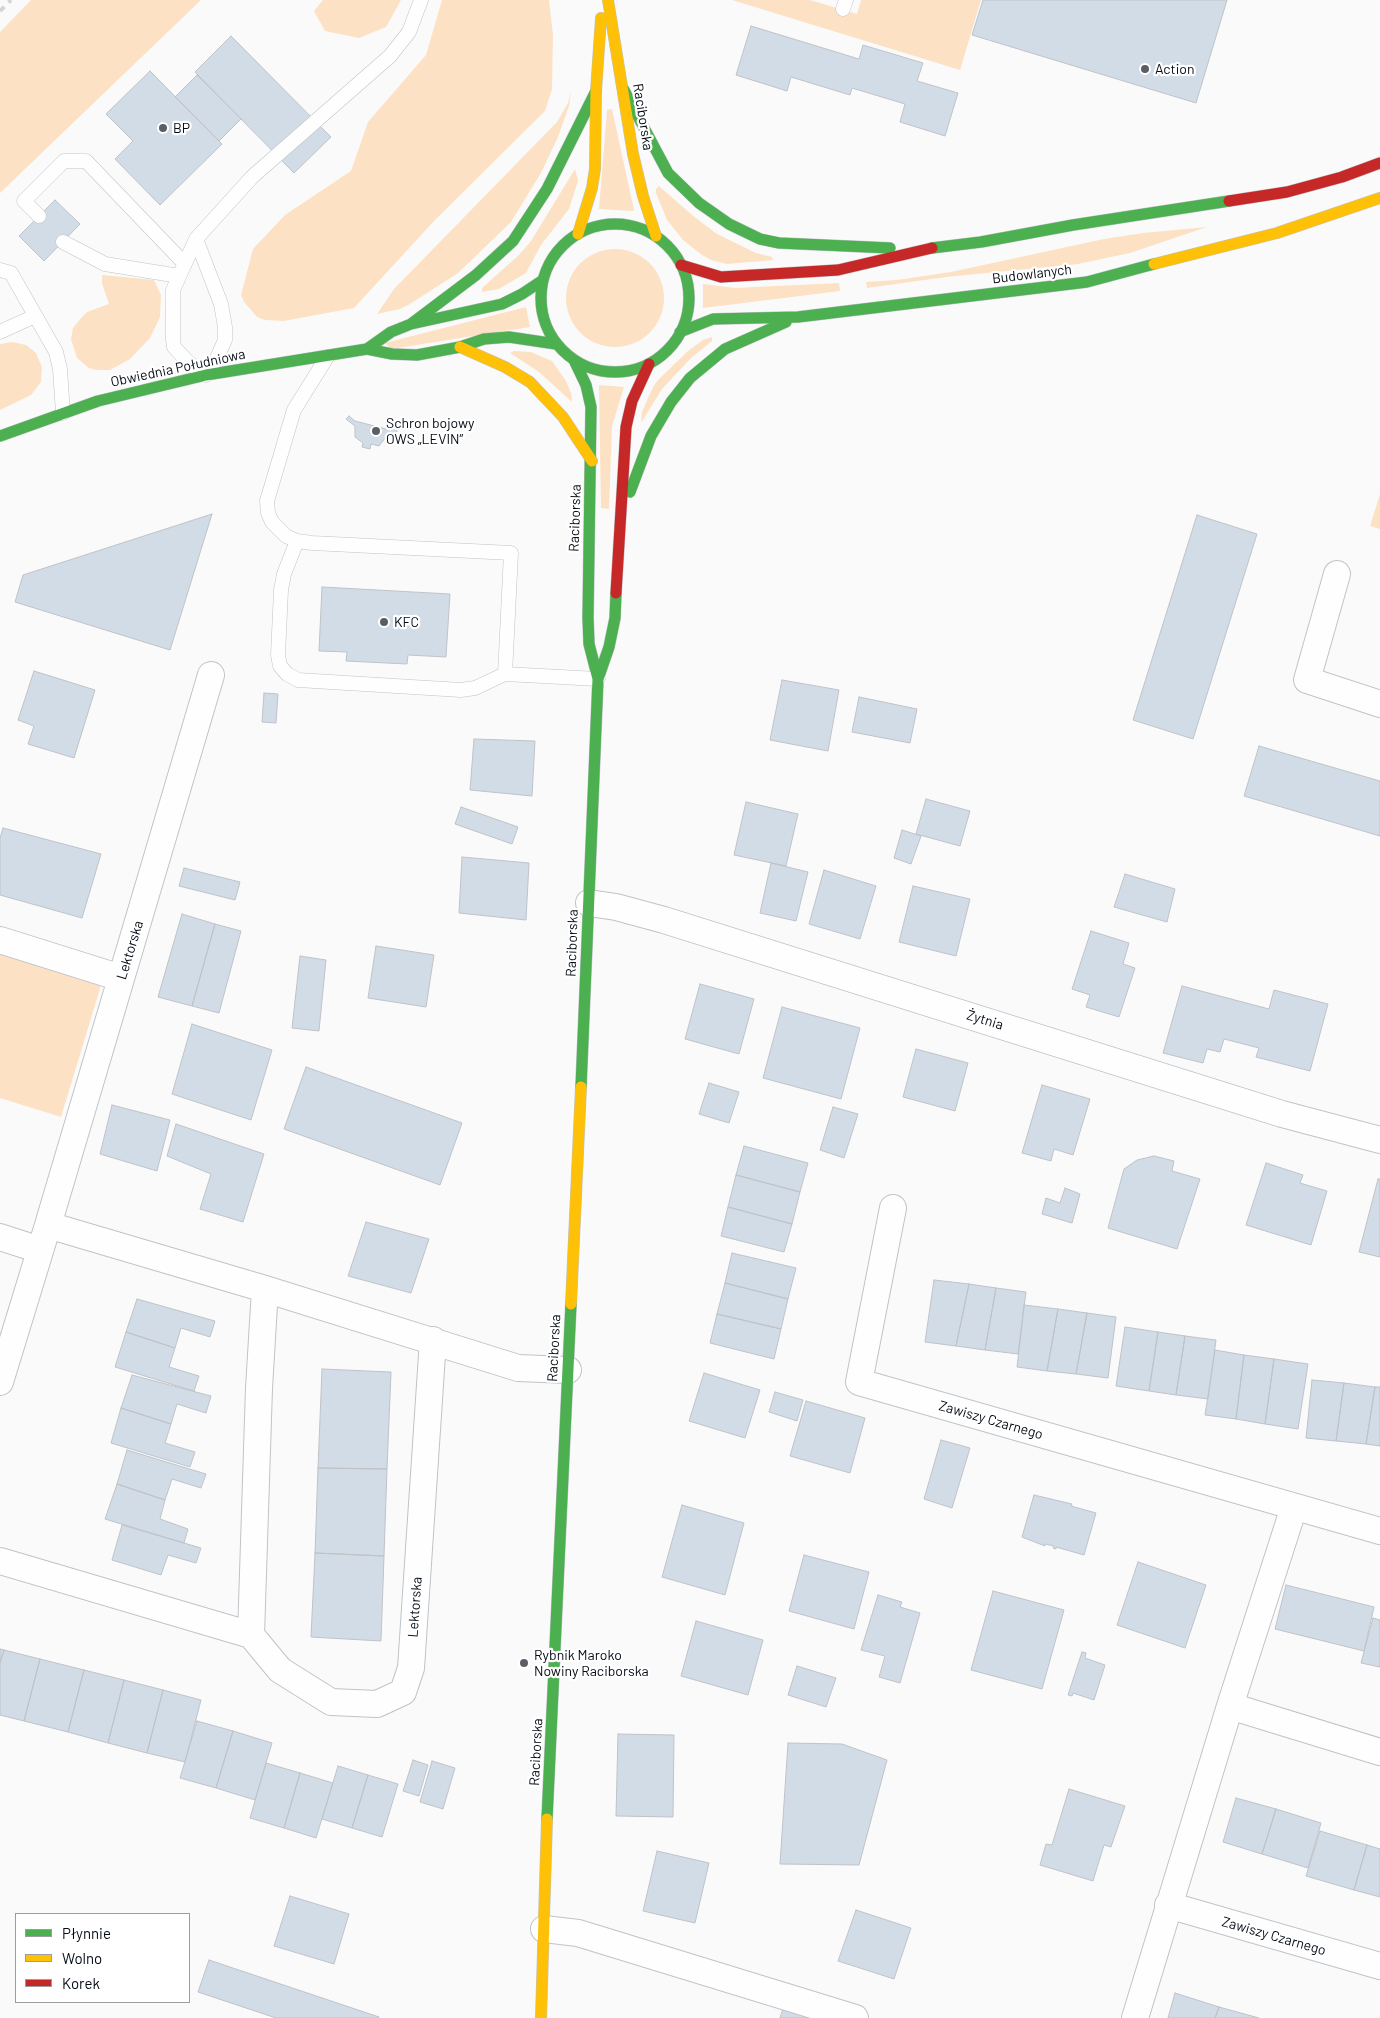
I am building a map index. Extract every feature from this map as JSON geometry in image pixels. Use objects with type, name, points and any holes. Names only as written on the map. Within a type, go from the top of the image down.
[{"type":"main road","points":[[578,234],[594,180],[596,91],[602,0]]},
{"type":"main road","name":"Raciborska","points":[[608,0],[638,176],[656,236]]},
{"type":"main road","points":[[624,90],[664,166],[673,178],[708,209],[745,232],[760,239],[790,244],[926,249]]},
{"type":"main road","points":[[411,324],[468,282],[512,241],[531,216],[547,189],[596,91]]},
{"type":"main road","points":[[681,265],[718,276],[838,270],[926,249],[1287,192],[1342,177],[1380,163]]},
{"type":"main road","name":"Budowlanych","points":[[680,332],[713,319],[798,317],[1087,282],[1277,233],[1380,198]]},
{"type":"main road","points":[[614,224],[640,228],[656,236],[668,247],[681,265],[686,279],[689,294],[688,309],[680,332],[667,350],[649,364],[633,370],[606,372],[592,369],[574,360],[556,344],[548,330],[540,302],[543,280],[548,266],[556,253],[566,242],[596,226],[614,224]]},
{"type":"main road","name":"Obwiednia Południowa","points":[[367,349],[391,332],[411,324],[490,308],[514,298],[543,280]]},
{"type":"main road","points":[[620,520],[651,436],[670,402],[684,384],[701,367],[725,349],[798,317]]},
{"type":"main road","name":"Obwiednia Południowa","points":[[0,436],[63,413],[125,394],[206,375],[367,349],[392,354],[417,355],[460,347],[484,340],[509,337],[556,344]]},
{"type":"main road","points":[[460,347],[505,367],[530,382],[563,417],[592,461]]},
{"type":"main road","name":"Raciborska","points":[[541,2018],[598,679],[590,644],[588,618],[592,461],[591,407],[586,385],[574,360]]},
{"type":"main road","name":"Raciborska","points":[[598,679],[609,647],[615,618],[626,427],[632,401],[649,364]]},
{"type":"street","points":[[1337,574],[1306,680],[1380,704]]},
{"type":"street","name":"Lektorska","points":[[0,1382],[211,675]]},
{"type":"street","name":"Żytnia","points":[[589,903],[616,907],[664,920],[1282,1114],[1380,1140]]},
{"type":"street","points":[[0,940],[121,978]]},
{"type":"street","name":"Zawiszy Czarnego","points":[[893,1208],[859,1382],[1380,1531]]},
{"type":"street","points":[[0,1237],[44,1238],[265,1289],[518,1368],[568,1370]]},
{"type":"street","points":[[0,1561],[251,1635],[259,1388],[265,1289]]},
{"type":"street","name":"Lektorska","points":[[251,1635],[280,1670],[331,1702],[377,1704],[403,1692],[412,1668],[432,1340]]},
{"type":"street","points":[[1135,2018],[1168,1905],[1294,1507]]},
{"type":"street","points":[[1230,1706],[1380,1752]]},
{"type":"street","name":"Zawiszy Czarnego","points":[[1168,1905],[1380,1966]]},
{"type":"street","points":[[544,1929],[578,1933],[855,2018]]},
{"type":"lane","points":[[196,239],[222,304],[225,327],[225,340],[217,358],[206,375],[188,362],[174,347],[172,328],[173,290],[196,239],[252,176],[390,56],[408,32],[421,0]]},
{"type":"lane","points":[[39,216],[24,201],[64,161],[86,160],[182,270]]},
{"type":"lane","points":[[63,242],[105,264],[182,270]]},
{"type":"lane","points":[[0,270],[11,273],[56,352],[60,369],[63,413]]},
{"type":"lane","points":[[0,332],[35,316]]},
{"type":"lane","points":[[328,355],[294,410],[267,501],[268,513],[276,528],[286,536],[297,541],[511,553],[505,674]]},
{"type":"lane","points":[[297,541],[286,567],[281,590],[278,655],[280,666],[287,674],[298,680],[461,690],[475,688],[505,674],[598,679]]},
{"type":"shaded area","points":[[31,0],[201,0],[0,193],[0,32]]},
{"type":"shaded area","points":[[323,0],[401,0],[386,27],[359,38],[325,31],[314,11]]},
{"type":"shaded area","points":[[442,0],[549,0],[553,35],[552,89],[545,111],[434,221],[354,308],[284,321],[265,320],[257,317],[244,302],[241,295],[253,249],[285,215],[351,171],[368,122],[426,55]]},
{"type":"shaded area","points":[[732,0],[810,0],[857,14],[861,0],[981,0],[960,70]]},
{"type":"shaded area","points":[[571,91],[569,106],[558,137],[541,173],[511,222],[458,273],[410,304],[400,309],[377,314],[394,289],[557,122],[568,103]]},
{"type":"shaded area","points":[[612,109],[633,211],[599,209],[607,110]]},
{"type":"shaded area","points":[[575,169],[578,181],[569,209],[541,245],[526,273],[499,289],[482,292],[482,288],[519,255],[531,241]]},
{"type":"shaded area","points":[[659,186],[717,234],[756,253],[772,257],[773,260],[727,264],[711,260],[702,255],[683,240],[667,220],[656,193],[656,189]]},
{"type":"shaded area","points":[[1207,227],[1130,253],[1078,264],[946,277],[867,288],[866,282],[897,280],[951,272],[1104,239]]},
{"type":"shaded area","points":[[615,249],[634,253],[650,263],[660,279],[664,298],[660,317],[650,333],[634,343],[615,347],[596,343],[580,333],[570,317],[566,298],[570,279],[580,263],[596,253]]},
{"type":"shaded area","points":[[102,275],[154,280],[161,295],[160,317],[150,338],[130,359],[110,370],[89,368],[77,358],[71,339],[73,328],[87,312],[109,304],[102,283]]},
{"type":"shaded area","points":[[839,283],[840,291],[703,308],[703,284],[735,288]]},
{"type":"shaded area","points":[[526,307],[530,327],[391,349],[385,343]]},
{"type":"shaded area","points":[[712,337],[712,341],[690,359],[662,389],[641,423],[642,412],[658,380],[688,351],[703,340]]},
{"type":"shaded area","points":[[12,342],[26,345],[36,353],[42,367],[41,382],[31,395],[0,410],[0,344]]},
{"type":"shaded area","points":[[514,351],[531,352],[552,361],[566,381],[571,393],[572,402],[539,372],[510,353]]},
{"type":"shaded area","points":[[599,385],[624,387],[612,426],[609,509],[601,508]]},
{"type":"shaded area","points":[[1380,494],[1380,529],[1370,526]]},
{"type":"shaded area","points":[[0,951],[102,982],[61,1117],[0,1098]]},
{"type":"building","name":"Action","points":[[983,0],[1227,0],[1196,103],[972,35]]},
{"type":"building","points":[[751,26],[859,59],[863,45],[923,63],[917,81],[958,93],[945,136],[900,122],[905,104],[852,88],[850,95],[791,77],[787,91],[736,75]]},
{"type":"building","points":[[231,36],[331,137],[294,173],[195,72]]},
{"type":"building","name":"BP","points":[[150,71],[222,144],[160,205],[115,159],[133,141],[106,114]]},
{"type":"building","points":[[197,75],[241,119],[219,141],[175,97]]},
{"type":"building","points":[[55,200],[80,224],[44,261],[19,236]]},
{"type":"building","name":"Schron bojowy OWS „LEVIN”","points":[[349,416],[355,421],[386,429],[397,428],[397,432],[389,433],[379,446],[371,444],[370,449],[362,447],[363,443],[355,437],[355,426],[346,419]]},
{"type":"building","points":[[212,514],[170,650],[15,602],[23,575]]},
{"type":"building","points":[[1197,515],[1257,534],[1193,739],[1133,720]]},
{"type":"building","name":"KFC","points":[[322,587],[450,594],[446,657],[408,655],[407,664],[346,661],[347,652],[319,651]]},
{"type":"building","points":[[34,671],[95,690],[74,758],[28,744],[34,726],[18,720]]},
{"type":"building","points":[[782,680],[839,690],[828,751],[770,740]]},
{"type":"building","points":[[264,693],[278,694],[276,723],[262,722]]},
{"type":"building","points":[[859,697],[917,709],[910,743],[852,732]]},
{"type":"building","points":[[474,739],[535,741],[532,796],[470,790]]},
{"type":"building","points":[[1259,746],[1380,781],[1380,836],[1244,796]]},
{"type":"building","points":[[926,799],[970,811],[960,846],[916,834]]},
{"type":"building","points":[[746,802],[798,814],[786,866],[734,855]]},
{"type":"building","points":[[461,807],[518,827],[512,844],[455,824]]},
{"type":"building","points":[[3,828],[101,854],[82,918],[0,895],[0,838]]},
{"type":"building","points":[[902,830],[921,836],[911,864],[894,858]]},
{"type":"building","points":[[462,857],[529,863],[526,920],[459,913]]},
{"type":"building","points":[[771,863],[808,872],[796,921],[760,913]]},
{"type":"building","points":[[184,868],[240,882],[235,900],[179,886]]},
{"type":"building","points":[[824,870],[876,886],[860,939],[809,924]]},
{"type":"building","points":[[1125,874],[1175,889],[1167,922],[1114,907]]},
{"type":"building","points":[[913,886],[970,899],[956,956],[899,942]]},
{"type":"building","points":[[182,914],[215,924],[192,1006],[158,997]]},
{"type":"building","points":[[215,924],[241,931],[219,1013],[192,1006]]},
{"type":"building","points":[[1091,931],[1129,943],[1123,964],[1135,968],[1119,1017],[1086,1007],[1090,995],[1072,989]]},
{"type":"building","points":[[376,946],[434,955],[426,1007],[368,998]]},
{"type":"building","points":[[300,956],[326,960],[319,1031],[292,1028]]},
{"type":"building","points":[[700,984],[754,999],[739,1054],[685,1039]]},
{"type":"building","points":[[1182,986],[1269,1009],[1274,990],[1328,1004],[1310,1071],[1256,1057],[1259,1048],[1224,1039],[1220,1052],[1207,1049],[1203,1063],[1163,1053]]},
{"type":"building","points":[[782,1007],[860,1028],[841,1099],[763,1078]]},
{"type":"building","points":[[192,1024],[272,1050],[251,1120],[172,1094]]},
{"type":"building","points":[[916,1049],[968,1063],[955,1111],[903,1097]]},
{"type":"building","points":[[306,1067],[462,1123],[440,1185],[284,1129]]},
{"type":"building","points":[[709,1083],[739,1092],[729,1123],[699,1114]]},
{"type":"building","points":[[1042,1085],[1090,1099],[1073,1155],[1054,1149],[1051,1161],[1022,1153]]},
{"type":"building","points":[[112,1105],[170,1120],[157,1171],[100,1154]]},
{"type":"building","points":[[833,1107],[858,1114],[844,1158],[820,1150]]},
{"type":"building","points":[[176,1124],[264,1154],[243,1222],[200,1209],[211,1174],[167,1156]]},
{"type":"building","points":[[744,1146],[808,1163],[800,1192],[736,1175]]},
{"type":"building","points":[[1154,1156],[1174,1161],[1172,1171],[1200,1179],[1177,1249],[1108,1228],[1124,1169],[1137,1160]]},
{"type":"building","points":[[1266,1163],[1303,1175],[1300,1183],[1327,1191],[1311,1245],[1246,1225]]},
{"type":"building","points":[[736,1175],[800,1192],[792,1224],[728,1207]]},
{"type":"building","points":[[1378,1179],[1380,1179],[1380,1257],[1359,1252]]},
{"type":"building","points":[[1065,1188],[1080,1194],[1072,1223],[1042,1214],[1046,1198],[1060,1203]]},
{"type":"building","points":[[728,1207],[792,1224],[784,1252],[721,1236]]},
{"type":"building","points":[[366,1222],[429,1239],[411,1293],[348,1276]]},
{"type":"building","points":[[732,1253],[796,1268],[788,1299],[725,1283]]},
{"type":"building","points":[[934,1280],[969,1284],[956,1346],[925,1342]]},
{"type":"building","points":[[725,1283],[788,1299],[781,1329],[717,1314]]},
{"type":"building","points":[[969,1284],[996,1288],[985,1350],[956,1346]]},
{"type":"building","points":[[996,1288],[1026,1292],[1018,1354],[985,1350]]},
{"type":"building","points":[[137,1299],[215,1321],[210,1337],[181,1328],[175,1348],[126,1332]]},
{"type":"building","points":[[1024,1305],[1058,1309],[1047,1371],[1017,1367]]},
{"type":"building","points":[[1058,1309],[1087,1313],[1076,1374],[1047,1371]]},
{"type":"building","points":[[1087,1313],[1116,1317],[1108,1378],[1076,1374]]},
{"type":"building","points":[[717,1314],[781,1329],[774,1359],[710,1343]]},
{"type":"building","points":[[1125,1327],[1158,1332],[1149,1391],[1116,1386]]},
{"type":"building","points":[[126,1332],[175,1348],[169,1367],[199,1376],[194,1391],[115,1367]]},
{"type":"building","points":[[1158,1332],[1185,1336],[1176,1395],[1149,1391]]},
{"type":"building","points":[[1185,1336],[1216,1340],[1208,1399],[1176,1395]]},
{"type":"building","points":[[1215,1350],[1244,1355],[1236,1419],[1205,1415]]},
{"type":"building","points":[[1244,1355],[1274,1359],[1265,1424],[1236,1419]]},
{"type":"building","points":[[1274,1359],[1308,1364],[1298,1429],[1265,1424]]},
{"type":"building","points":[[322,1369],[391,1372],[387,1469],[318,1468]]},
{"type":"building","points":[[704,1373],[760,1390],[745,1438],[689,1421]]},
{"type":"building","points":[[132,1375],[211,1396],[206,1413],[177,1404],[171,1424],[121,1408]]},
{"type":"building","points":[[1312,1380],[1344,1383],[1336,1441],[1306,1438]]},
{"type":"building","points":[[1344,1383],[1375,1387],[1366,1444],[1336,1441]]},
{"type":"building","points":[[1375,1387],[1380,1387],[1380,1446],[1366,1444]]},
{"type":"building","points":[[775,1392],[803,1400],[797,1421],[769,1412]]},
{"type":"building","points":[[806,1401],[865,1418],[850,1473],[790,1456]]},
{"type":"building","points":[[121,1408],[171,1424],[165,1443],[195,1452],[190,1467],[111,1443]]},
{"type":"building","points":[[941,1440],[970,1448],[952,1508],[924,1499]]},
{"type":"building","points":[[127,1450],[206,1474],[201,1488],[172,1479],[165,1500],[117,1484]]},
{"type":"building","points":[[318,1468],[387,1469],[384,1556],[315,1553]]},
{"type":"building","points":[[117,1484],[165,1500],[160,1519],[188,1529],[184,1543],[105,1519]]},
{"type":"building","points":[[1034,1495],[1072,1504],[1071,1506],[1096,1513],[1084,1555],[1056,1547],[1056,1549],[1053,1548],[1054,1546],[1045,1544],[1045,1546],[1022,1537]]},
{"type":"building","points":[[682,1505],[744,1523],[725,1595],[662,1577]]},
{"type":"building","points":[[122,1525],[201,1548],[196,1563],[168,1555],[161,1575],[112,1560]]},
{"type":"building","points":[[315,1553],[384,1556],[381,1641],[311,1637]]},
{"type":"building","points":[[804,1555],[869,1572],[854,1629],[789,1611]]},
{"type":"building","points":[[1138,1562],[1206,1585],[1185,1648],[1117,1625]]},
{"type":"building","points":[[1286,1585],[1374,1607],[1364,1651],[1275,1629]]},
{"type":"building","points":[[993,1591],[1064,1610],[1042,1689],[971,1670]]},
{"type":"building","points":[[878,1595],[902,1602],[900,1607],[920,1613],[900,1683],[879,1677],[885,1656],[861,1650]]},
{"type":"building","points":[[1373,1618],[1380,1620],[1380,1667],[1361,1663]]},
{"type":"building","points":[[696,1621],[763,1640],[748,1695],[681,1676]]},
{"type":"building","points":[[0,1649],[4,1650],[0,1663]]},
{"type":"building","points":[[4,1650],[40,1659],[24,1721],[0,1715],[0,1663]]},
{"type":"building","points":[[1082,1652],[1086,1653],[1085,1658],[1105,1665],[1094,1700],[1073,1693],[1072,1696],[1068,1695]]},
{"type":"building","points":[[40,1659],[84,1670],[68,1732],[24,1721]]},
{"type":"building","points":[[797,1666],[836,1678],[826,1707],[788,1695]]},
{"type":"building","points":[[84,1670],[124,1680],[108,1743],[68,1732]]},
{"type":"building","points":[[124,1680],[163,1690],[147,1753],[108,1743]]},
{"type":"building","points":[[163,1690],[201,1700],[185,1762],[147,1753]]},
{"type":"building","points":[[197,1721],[233,1731],[216,1788],[180,1778]]},
{"type":"building","points":[[233,1731],[272,1743],[255,1800],[216,1788]]},
{"type":"building","points":[[618,1734],[674,1735],[673,1817],[616,1816]]},
{"type":"building","points":[[788,1743],[842,1744],[887,1760],[859,1865],[780,1864]]},
{"type":"building","points":[[413,1760],[428,1765],[419,1796],[403,1791]]},
{"type":"building","points":[[432,1761],[455,1768],[443,1809],[420,1802]]},
{"type":"building","points":[[266,1763],[300,1773],[284,1828],[250,1818]]},
{"type":"building","points":[[338,1766],[368,1775],[352,1828],[322,1819]]},
{"type":"building","points":[[300,1773],[333,1783],[316,1838],[284,1828]]},
{"type":"building","points":[[368,1775],[398,1784],[382,1837],[352,1828]]},
{"type":"building","points":[[1069,1789],[1125,1806],[1111,1847],[1104,1845],[1093,1881],[1040,1865],[1046,1844],[1052,1845]]},
{"type":"building","points":[[1236,1798],[1276,1809],[1262,1854],[1223,1842]]},
{"type":"building","points":[[1276,1809],[1321,1823],[1308,1868],[1262,1854]]},
{"type":"building","points":[[1320,1831],[1367,1845],[1354,1890],[1306,1876]]},
{"type":"building","points":[[1367,1845],[1380,1849],[1380,1897],[1354,1890]]},
{"type":"building","points":[[657,1851],[709,1863],[695,1923],[643,1911]]},
{"type":"building","points":[[290,1896],[349,1914],[334,1964],[274,1946]]},
{"type":"building","points":[[856,1910],[911,1928],[894,1979],[838,1961]]},
{"type":"building","points":[[209,1960],[379,2018],[276,2018],[198,1992]]},
{"type":"building","points":[[1175,1993],[1219,2007],[1215,2018],[1168,2018]]},
{"type":"building","points":[[785,2002],[839,2018],[780,2018]]},
{"type":"building","points":[[1219,2007],[1259,2018],[1215,2018]]},
{"type":"railway","points":[[0,11],[11,0]]},
{"type":"traffic: fast","points":[[624,90],[668,173],[699,203],[729,224],[760,239],[779,243],[890,248]]},
{"type":"traffic: fast","points":[[411,324],[476,275],[513,241],[547,189],[596,91]]},
{"type":"traffic: fast","points":[[932,248],[981,242],[1073,225],[1229,201]]},
{"type":"traffic: fast","points":[[615,224],[629,225],[643,230],[656,236],[667,246],[677,257],[683,270],[688,284],[689,298],[688,312],[683,326],[677,339],[667,350],[656,360],[643,366],[629,371],[615,372],[601,371],[587,366],[574,360],[563,350],[553,339],[547,326],[542,312],[541,298],[542,284],[547,270],[553,257],[563,246],[574,236],[587,230],[601,225],[615,224]]},
{"type":"traffic: fast","points":[[680,332],[713,319],[798,317],[1087,282],[1154,264]]},
{"type":"traffic: fast","points":[[367,349],[391,332],[411,324],[502,304],[543,280]]},
{"type":"traffic: fast","points":[[630,492],[651,436],[671,402],[690,378],[725,349],[786,322]]},
{"type":"traffic: fast","points":[[0,436],[98,401],[206,375],[367,349],[392,354],[417,355],[460,347],[484,339],[509,337],[556,344]]},
{"type":"traffic: fast","points":[[574,360],[586,385],[591,407],[588,618],[589,644],[598,679]]},
{"type":"traffic: fast","points":[[581,1087],[598,679],[609,647],[615,618],[616,593]]},
{"type":"traffic: fast","points":[[547,1819],[571,1304]]},
{"type":"traffic: slow","points":[[608,0],[633,154],[643,196],[656,236]]},
{"type":"traffic: slow","points":[[578,234],[592,188],[595,169],[596,91],[601,18]]},
{"type":"traffic: slow","points":[[1154,264],[1277,233],[1380,198]]},
{"type":"traffic: slow","points":[[460,347],[505,367],[530,382],[563,417],[592,461]]},
{"type":"traffic: slow","points":[[571,1304],[581,1087]]},
{"type":"traffic: slow","points":[[541,2018],[547,1819]]},
{"type":"traffic: jam","points":[[1229,201],[1287,192],[1342,177],[1380,163]]},
{"type":"traffic: jam","points":[[681,265],[721,277],[838,270],[932,248]]},
{"type":"traffic: jam","points":[[616,593],[626,427],[632,401],[649,364]]},
{"type":"place","name":"Action","points":[[1145,69]]},
{"type":"place","name":"BP","points":[[163,128]]},
{"type":"place","name":"Schron bojowy OWS „LEVIN”","points":[[376,431]]},
{"type":"place","name":"KFC","points":[[384,622]]},
{"type":"place","name":"Rybnik Maroko Nowiny Raciborska","points":[[524,1663]]}]
